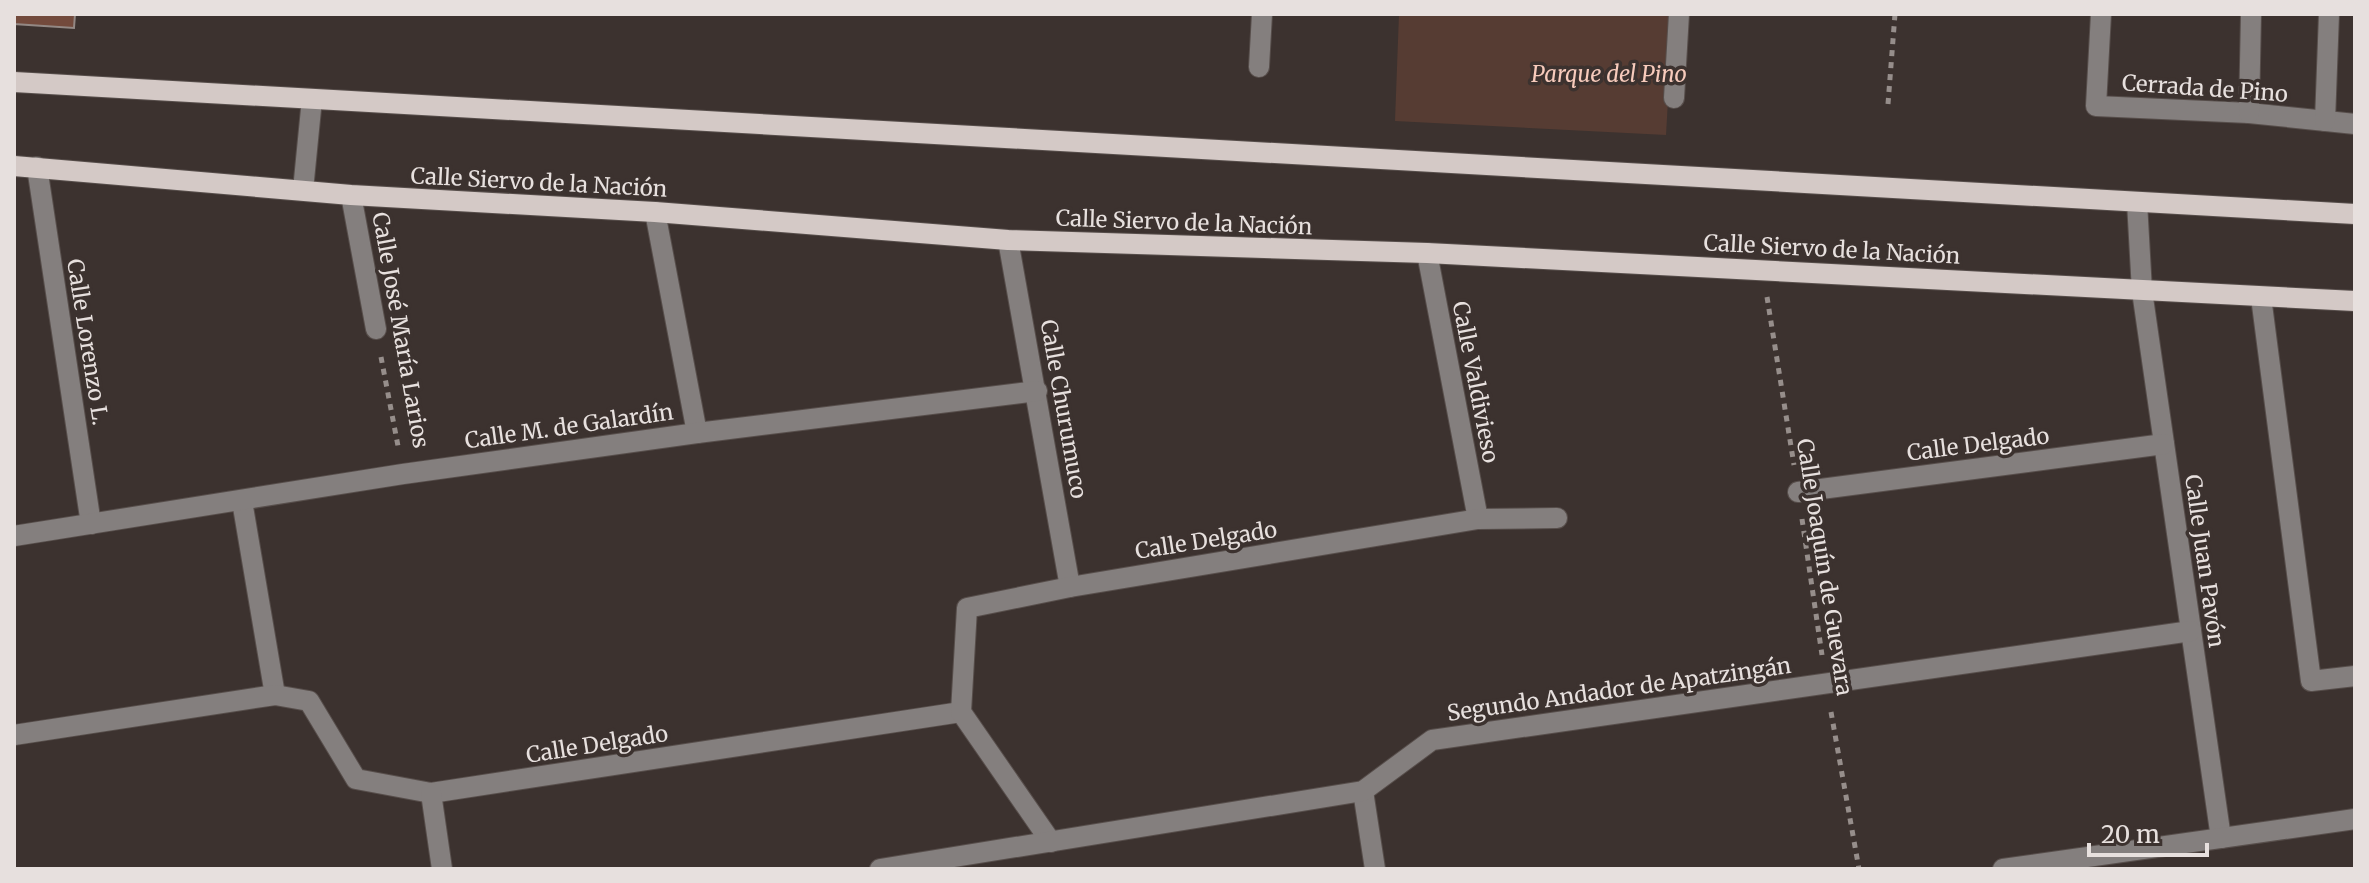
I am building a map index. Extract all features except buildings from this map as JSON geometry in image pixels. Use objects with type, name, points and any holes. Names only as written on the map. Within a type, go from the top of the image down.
[{"type":"main road","points":[[14,82],[2355,214]]},
{"type":"main road","name":"Calle Siervo de la Nación","points":[[14,166],[351,195],[655,212],[1008,240],[1427,253],[2355,301]]},
{"type":"main road","points":[[14,176],[37,167]]},
{"type":"street","points":[[1259,67],[1262,14]]},
{"type":"street","points":[[1674,98],[1679,14]]},
{"type":"street","name":"Cerrada de Pino","points":[[2101,14],[2096,106],[2249,113],[2355,124]]},
{"type":"street","points":[[2249,113],[2251,14]]},
{"type":"street","points":[[2325,121],[2329,14]]},
{"type":"street","points":[[303,190],[312,99]]},
{"type":"street","name":"Calle Lorenzo L.","points":[[37,167],[91,524]]},
{"type":"street","name":"Calle José María Larios","points":[[351,195],[376,329]]},
{"type":"street","name":"Calle Juan Pavón","points":[[2137,202],[2142,291],[2221,838]]},
{"type":"street","points":[[655,212],[697,433]]},
{"type":"street","name":"Calle Churumuco","points":[[1008,240],[1070,587]]},
{"type":"street","name":"Calle Valdivieso","points":[[1427,253],[1478,519]]},
{"type":"street","points":[[2261,297],[2311,681],[2355,676]]},
{"type":"street","name":"Calle M. de Galardín","points":[[14,536],[403,474],[697,433],[1037,391]]},
{"type":"street","name":"Calle Delgado","points":[[1798,492],[2164,444]]},
{"type":"street","points":[[242,501],[275,695]]},
{"type":"street","name":"Calle Delgado","points":[[14,735],[275,695],[309,701],[356,779],[431,793],[961,712],[967,608],[1070,587],[1478,519],[1557,518]]},
{"type":"street","name":"Segundo Andador de Apatzingán","points":[[880,869],[1363,791],[1432,740],[2191,631]]},
{"type":"street","points":[[961,712],[1051,842]]},
{"type":"street","points":[[1363,791],[1375,869]]},
{"type":"street","points":[[431,793],[442,869]]},
{"type":"street","points":[[2003,869],[2139,859],[2221,838],[2355,819]]},
{"type":"path","points":[[1888,104],[1895,14]]},
{"type":"path","name":"Calle Joaquín de Guevara","points":[[1763,269],[1826,683],[1859,869]]},
{"type":"path","name":"Calle José María Larios","points":[[376,329],[403,474]]},
{"type":"green space","name":"Parque del Pino","points":[[1399,14],[1673,14],[1666,135],[1395,121]]}]
